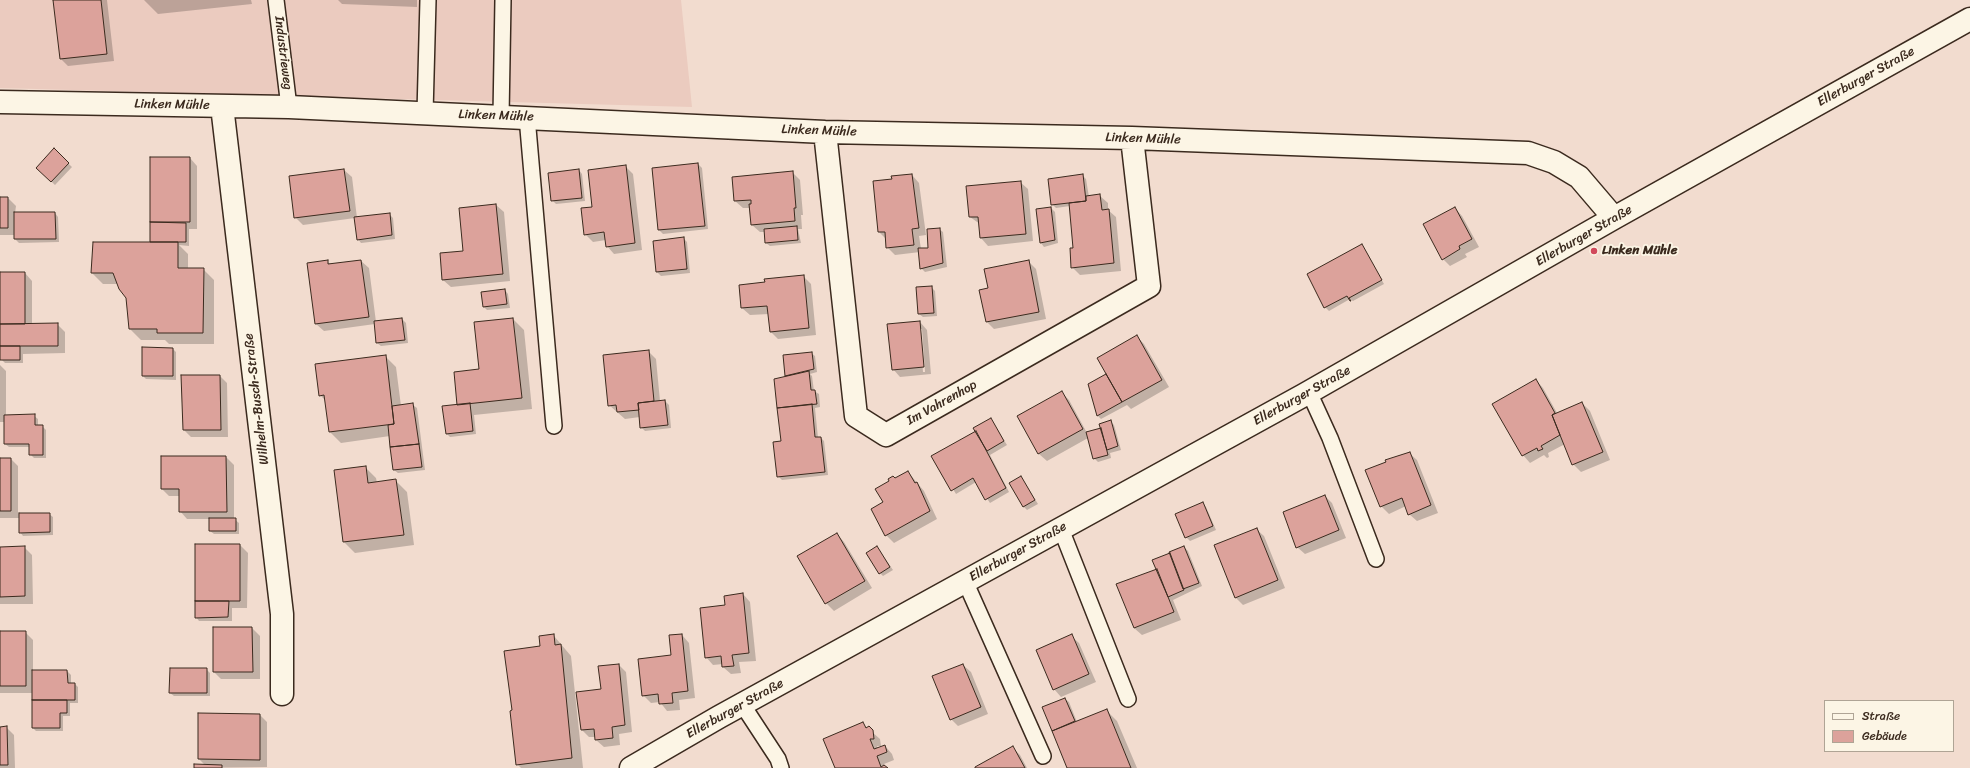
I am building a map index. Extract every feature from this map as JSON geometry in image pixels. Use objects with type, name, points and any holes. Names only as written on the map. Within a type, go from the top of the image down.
[{"type":"street","name":"Ellerburger Straße","points":[[631,768],[742,704],[1309,392],[1614,218],[1970,19]]},
{"type":"street","name":"Linken Mühle","points":[[0,102],[290,107],[825,132],[1132,138],[1528,153],[1554,162],[1579,177],[1614,218]]},
{"type":"street","name":"Wilhelm-Busch-Straße","points":[[222,106],[282,614],[282,694]]},
{"type":"street","name":"Im Vahrenhop","points":[[825,132],[856,416],[886,435],[1149,286],[1132,138]]},
{"type":"lane","name":"Industrieweg","points":[[276,0],[290,107]]},
{"type":"lane","points":[[426,113],[428,0]]},
{"type":"lane","points":[[501,116],[503,0]]},
{"type":"lane","points":[[527,117],[554,426]]},
{"type":"lane","points":[[1309,392],[1330,438],[1376,559]]},
{"type":"lane","points":[[1061,528],[1128,699]]},
{"type":"lane","points":[[965,581],[1043,756]]},
{"type":"lane","points":[[742,704],[778,758],[780,768]]},
{"type":"shaded area","points":[[0,0],[681,0],[692,107],[0,88]]},
{"type":"building","points":[[53,0],[101,0],[107,54],[60,59]]},
{"type":"building","points":[[54,148],[69,163],[51,182],[36,168]]},
{"type":"building","points":[[150,157],[190,157],[190,222],[150,222]]},
{"type":"building","points":[[698,163],[705,226],[658,230],[652,168]]},
{"type":"building","points":[[626,165],[635,243],[606,247],[604,232],[584,235],[581,208],[592,207],[588,170]]},
{"type":"building","points":[[344,169],[350,211],[294,218],[289,176]]},
{"type":"building","points":[[579,169],[582,198],[551,201],[548,173]]},
{"type":"building","points":[[793,171],[796,208],[794,208],[795,221],[751,225],[749,204],[751,204],[751,200],[734,201],[732,177]]},
{"type":"building","points":[[912,174],[919,228],[912,229],[914,245],[886,248],[885,232],[878,232],[873,181],[892,179],[891,176]]},
{"type":"building","points":[[1083,174],[1086,201],[1051,205],[1048,179]]},
{"type":"building","points":[[1021,181],[1026,234],[980,238],[978,217],[969,217],[966,186]]},
{"type":"building","points":[[1100,194],[1102,210],[1109,209],[1114,263],[1071,268],[1070,248],[1073,248],[1069,203],[1086,201],[1086,196]]},
{"type":"building","points":[[0,197],[8,197],[8,228],[0,228]]},
{"type":"building","points":[[496,204],[503,274],[442,280],[440,253],[463,251],[459,208]]},
{"type":"building","points":[[1051,207],[1055,240],[1040,243],[1036,209]]},
{"type":"building","points":[[1455,207],[1472,239],[1459,246],[1460,249],[1442,260],[1423,224]]},
{"type":"building","points":[[14,212],[55,212],[56,239],[14,239]]},
{"type":"building","points":[[390,213],[392,235],[357,240],[354,217]]},
{"type":"building","points":[[150,222],[186,223],[186,242],[150,242]]},
{"type":"building","points":[[797,226],[798,240],[765,243],[764,229]]},
{"type":"building","points":[[940,228],[943,263],[920,269],[918,248],[928,248],[927,229]]},
{"type":"building","points":[[684,237],[687,269],[656,272],[653,241]]},
{"type":"building","points":[[93,242],[178,242],[178,268],[204,268],[203,333],[157,333],[157,329],[129,329],[126,298],[119,289],[113,273],[91,273]]},
{"type":"building","points":[[1362,244],[1382,280],[1349,298],[1351,301],[1347,296],[1324,308],[1307,274]]},
{"type":"building","points":[[328,260],[328,264],[361,260],[369,317],[315,324],[307,263]]},
{"type":"building","points":[[1029,260],[1039,312],[986,322],[979,290],[988,288],[984,269]]},
{"type":"building","points":[[0,272],[25,272],[25,324],[0,324]]},
{"type":"building","points":[[804,275],[809,328],[770,332],[767,306],[741,308],[739,285],[765,282],[764,279]]},
{"type":"building","points":[[932,286],[934,313],[918,314],[916,287]]},
{"type":"building","points":[[505,289],[507,304],[483,307],[481,292]]},
{"type":"building","points":[[402,318],[405,340],[376,343],[374,321]]},
{"type":"building","points":[[513,318],[522,398],[457,405],[454,372],[479,369],[474,322]]},
{"type":"building","points":[[920,321],[924,367],[892,370],[887,324]]},
{"type":"building","points":[[58,323],[58,346],[0,346],[0,324]]},
{"type":"building","points":[[1137,335],[1162,380],[1122,402],[1097,358]]},
{"type":"building","points":[[0,346],[20,346],[20,360],[0,360]]},
{"type":"building","points":[[142,347],[173,348],[173,376],[142,376]]},
{"type":"building","points":[[649,350],[654,401],[638,403],[639,410],[617,412],[616,405],[608,406],[603,355]]},
{"type":"building","points":[[812,352],[814,369],[785,376],[783,355]]},
{"type":"building","points":[[386,355],[394,424],[329,432],[324,395],[319,396],[315,364]]},
{"type":"building","points":[[809,371],[811,390],[815,390],[817,404],[777,408],[774,379]]},
{"type":"building","points":[[1106,374],[1122,402],[1097,416],[1088,384]]},
{"type":"building","points":[[181,375],[220,375],[221,430],[183,430]]},
{"type":"building","points":[[1536,379],[1555,413],[1552,415],[1560,435],[1541,446],[1543,449],[1538,451],[1537,448],[1522,456],[1492,404]]},
{"type":"building","points":[[1062,391],[1083,429],[1038,454],[1017,416]]},
{"type":"building","points":[[665,400],[668,425],[640,428],[638,403]]},
{"type":"building","points":[[1582,402],[1603,452],[1572,465],[1552,415]]},
{"type":"building","points":[[413,403],[419,444],[390,447],[388,425],[394,424],[392,406]]},
{"type":"building","points":[[470,403],[473,431],[446,434],[442,406]]},
{"type":"building","points":[[812,404],[815,437],[821,437],[825,472],[777,477],[773,442],[781,441],[777,408]]},
{"type":"building","points":[[35,414],[35,425],[43,425],[43,455],[29,455],[29,444],[4,444],[4,415]]},
{"type":"building","points":[[991,418],[1004,441],[987,451],[973,428]]},
{"type":"building","points":[[1111,420],[1118,446],[1107,450],[1099,424]]},
{"type":"building","points":[[1101,428],[1108,455],[1093,459],[1086,432]]},
{"type":"building","points":[[976,431],[1006,488],[985,500],[973,478],[951,491],[931,456]]},
{"type":"building","points":[[419,444],[422,467],[393,470],[390,447]]},
{"type":"building","points":[[1410,452],[1431,505],[1408,515],[1402,498],[1380,507],[1365,470],[1386,462],[1385,460]]},
{"type":"building","points":[[161,456],[226,456],[227,512],[179,512],[179,489],[161,489]]},
{"type":"building","points":[[0,458],[11,458],[11,511],[0,511]]},
{"type":"building","points":[[366,466],[368,483],[396,479],[404,535],[343,542],[334,470]]},
{"type":"building","points":[[908,471],[915,483],[917,482],[930,511],[885,536],[871,509],[883,502],[875,489],[889,481],[888,479],[893,476],[895,478]]},
{"type":"building","points":[[1021,476],[1035,500],[1023,507],[1009,483]]},
{"type":"building","points":[[1325,495],[1339,530],[1296,548],[1283,512]]},
{"type":"building","points":[[1203,502],[1213,526],[1185,538],[1175,514]]},
{"type":"building","points":[[19,513],[50,513],[50,532],[19,533]]},
{"type":"building","points":[[209,518],[236,518],[236,531],[209,531]]},
{"type":"building","points":[[1257,528],[1278,580],[1235,598],[1214,545]]},
{"type":"building","points":[[837,533],[865,581],[825,604],[797,556]]},
{"type":"building","points":[[195,544],[240,544],[240,601],[195,601]]},
{"type":"building","points":[[25,546],[25,596],[0,597],[0,547]]},
{"type":"building","points":[[877,546],[890,567],[879,574],[866,553]]},
{"type":"building","points":[[1184,546],[1199,583],[1183,589],[1169,552]]},
{"type":"building","points":[[1170,553],[1184,590],[1168,597],[1152,560]]},
{"type":"building","points":[[1157,569],[1174,612],[1134,628],[1116,584]]},
{"type":"building","points":[[743,593],[749,653],[732,655],[734,666],[722,667],[721,656],[705,658],[700,608],[725,605],[724,596]]},
{"type":"building","points":[[195,601],[229,601],[228,617],[195,618]]},
{"type":"building","points":[[213,627],[252,627],[253,672],[213,672]]},
{"type":"building","points":[[0,631],[26,631],[26,686],[0,686]]},
{"type":"building","points":[[554,634],[555,645],[561,644],[572,758],[516,765],[510,711],[512,710],[504,651],[540,646],[539,636]]},
{"type":"building","points":[[682,634],[688,691],[672,693],[673,703],[659,704],[658,694],[642,696],[638,659],[671,655],[669,635]]},
{"type":"building","points":[[1072,634],[1089,674],[1053,690],[1036,650]]},
{"type":"building","points":[[619,664],[625,725],[612,727],[613,738],[595,740],[594,729],[581,730],[576,692],[601,689],[598,666]]},
{"type":"building","points":[[963,664],[981,707],[950,720],[932,676]]},
{"type":"building","points":[[170,668],[207,668],[207,693],[169,693]]},
{"type":"building","points":[[32,670],[67,670],[68,683],[75,683],[75,700],[32,700]]},
{"type":"building","points":[[1065,698],[1075,721],[1052,731],[1042,707]]},
{"type":"building","points":[[32,700],[67,700],[67,713],[60,713],[60,728],[32,728]]},
{"type":"building","points":[[1107,709],[1131,768],[1067,768],[1052,731]]},
{"type":"building","points":[[198,713],[260,714],[260,760],[198,759]]},
{"type":"building","points":[[863,722],[866,728],[869,726],[873,730],[874,739],[870,739],[874,749],[885,745],[887,752],[877,756],[881,767],[884,765],[888,768],[835,768],[823,739]]},
{"type":"building","points":[[7,726],[8,765],[0,765],[0,727]]},
{"type":"building","points":[[1013,746],[1025,768],[975,768],[975,767]]},
{"type":"building","points":[[194,764],[222,765],[222,768],[194,768]]},
{"type":"place","name":"Linken Mühle","points":[[1594,251]]}]
